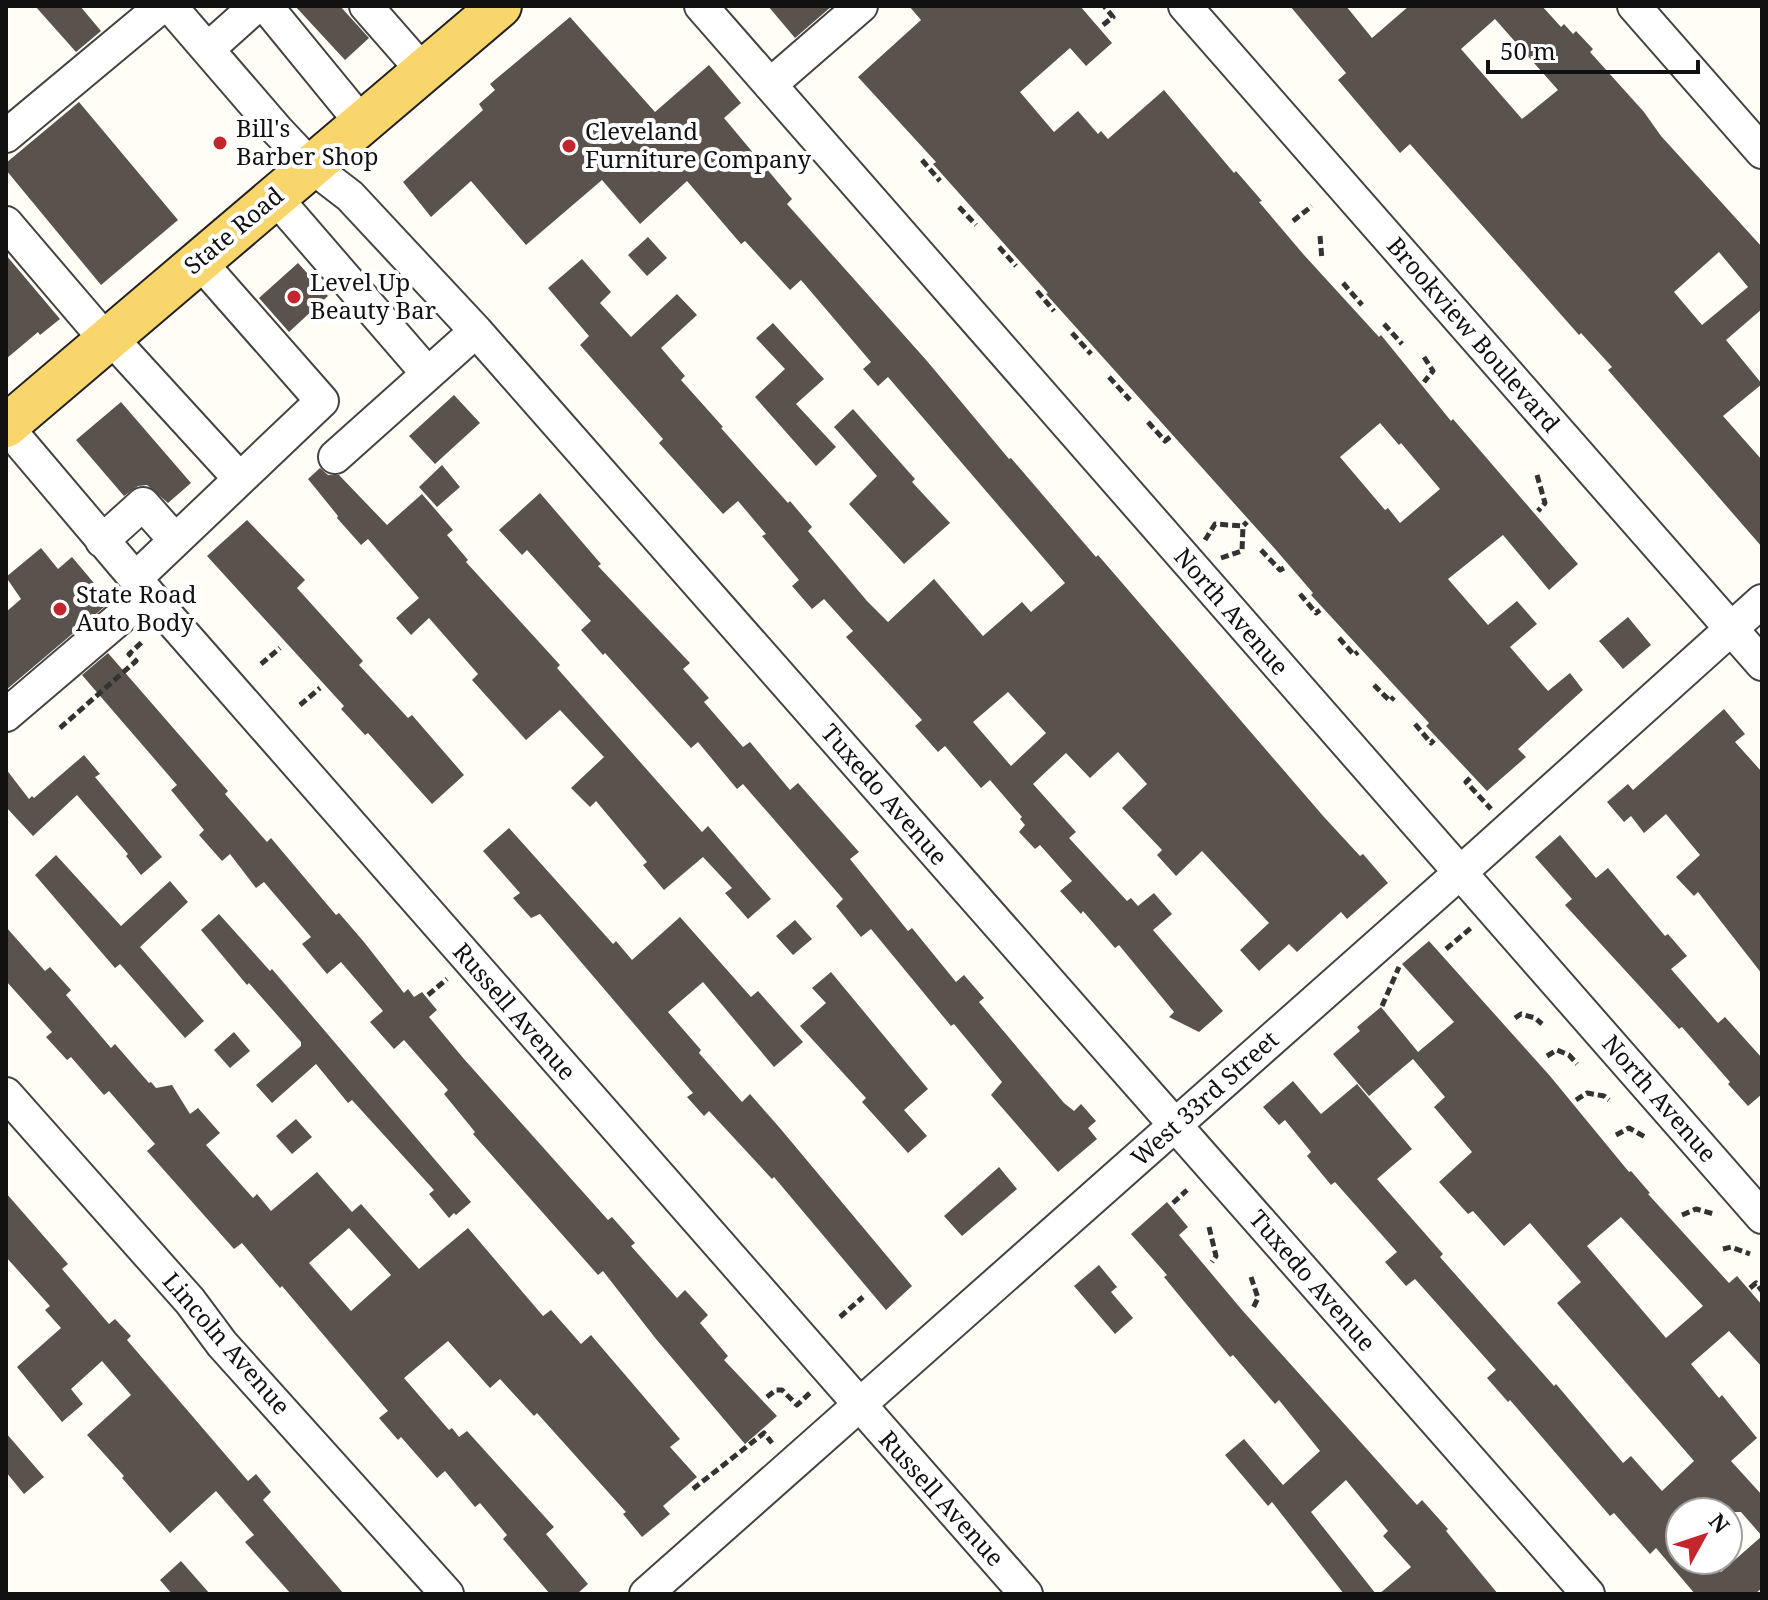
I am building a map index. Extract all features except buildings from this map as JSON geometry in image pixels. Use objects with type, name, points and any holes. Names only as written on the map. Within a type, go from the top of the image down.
[{"type":"main road","name":"State Road","points":[[6,426],[500,6]]},
{"type":"street","points":[[6,136],[162,6]]},
{"type":"street","name":"Tuxedo Avenue","points":[[170,6],[277,130],[311,166],[350,196],[476,331],[1588,1594]]},
{"type":"street","points":[[208,49],[256,6]]},
{"type":"street","points":[[266,6],[361,122]]},
{"type":"street","points":[[366,6],[423,71]]},
{"type":"street","name":"North Avenue","points":[[701,6],[1762,1217]]},
{"type":"street","points":[[770,85],[861,6]]},
{"type":"street","name":"Brookview Boulevard","points":[[1185,6],[1762,664]]},
{"type":"street","points":[[1634,6],[1762,152]]},
{"type":"street","points":[[275,197],[428,374]]},
{"type":"street","points":[[6,223],[240,479]]},
{"type":"street","points":[[6,715],[142,586],[175,540],[322,401],[199,261]]},
{"type":"street","points":[[335,457],[476,331]]},
{"type":"street","name":"Russell Avenue","points":[[6,426],[102,541],[1026,1594]]},
{"type":"street","points":[[102,541],[143,504],[175,540]]},
{"type":"street","name":"West 33rd Street","points":[[646,1594],[1460,873],[1762,601]]},
{"type":"street","name":"Lincoln Avenue","points":[[6,1094],[190,1301],[222,1344],[447,1594]]},
{"type":"path","points":[[1103,25],[1113,17],[1104,6]]},
{"type":"path","points":[[922,160],[940,181]]},
{"type":"path","points":[[1293,221],[1312,206]]},
{"type":"path","points":[[959,207],[976,225]]},
{"type":"path","points":[[1320,236],[1322,260]]},
{"type":"path","points":[[999,247],[1016,266]]},
{"type":"path","points":[[1343,283],[1362,305]]},
{"type":"path","points":[[1037,291],[1054,311]]},
{"type":"path","points":[[1384,324],[1402,344]]},
{"type":"path","points":[[1072,333],[1091,354]]},
{"type":"path","points":[[1424,357],[1433,371],[1424,382]]},
{"type":"path","points":[[1109,377],[1130,400]]},
{"type":"path","points":[[1148,422],[1165,441],[1170,437]]},
{"type":"path","points":[[1537,475],[1545,503],[1538,511]]},
{"type":"path","points":[[1205,541],[1215,524],[1245,524],[1242,551],[1220,558]]},
{"type":"path","points":[[1261,550],[1280,570],[1284,568]]},
{"type":"path","points":[[1300,594],[1316,613],[1320,610]]},
{"type":"path","points":[[1339,638],[1354,655],[1358,652]]},
{"type":"path","points":[[60,728],[136,661],[129,654],[145,639]]},
{"type":"path","points":[[261,664],[280,648]]},
{"type":"path","points":[[1374,685],[1390,701],[1394,697]]},
{"type":"path","points":[[300,705],[320,688]]},
{"type":"path","points":[[1415,724],[1431,743],[1434,740]]},
{"type":"path","points":[[1470,778],[1466,782],[1492,810]]},
{"type":"path","points":[[1446,949],[1471,928]]},
{"type":"path","points":[[1382,1006],[1402,959]]},
{"type":"path","points":[[428,995],[447,979]]},
{"type":"path","points":[[1515,1018],[1526,1014],[1542,1024]]},
{"type":"path","points":[[1547,1056],[1557,1050],[1563,1051],[1577,1064]]},
{"type":"path","points":[[1576,1100],[1587,1093],[1609,1100]]},
{"type":"path","points":[[1616,1135],[1629,1128],[1647,1138]]},
{"type":"path","points":[[1173,1203],[1187,1190]]},
{"type":"path","points":[[1682,1215],[1696,1209],[1714,1214]]},
{"type":"path","points":[[1209,1227],[1216,1256],[1212,1262]]},
{"type":"path","points":[[1723,1249],[1731,1247],[1750,1254]]},
{"type":"path","points":[[1251,1277],[1258,1298],[1252,1310]]},
{"type":"path","points":[[1750,1288],[1756,1283],[1762,1291]]},
{"type":"path","points":[[840,1317],[863,1297]]},
{"type":"path","points":[[767,1397],[776,1390],[782,1390],[797,1405],[812,1392]]},
{"type":"path","points":[[693,1489],[764,1433],[778,1450]]},
{"type":"place","name":"Bill's Barber Shop","points":[[220,143]]},
{"type":"place","name":"Cleveland Furniture Company","points":[[569,146]]},
{"type":"place","name":"Level Up Beauty Bar","points":[[294,297]]},
{"type":"place","name":"State Road Auto Body","points":[[60,609]]}]
